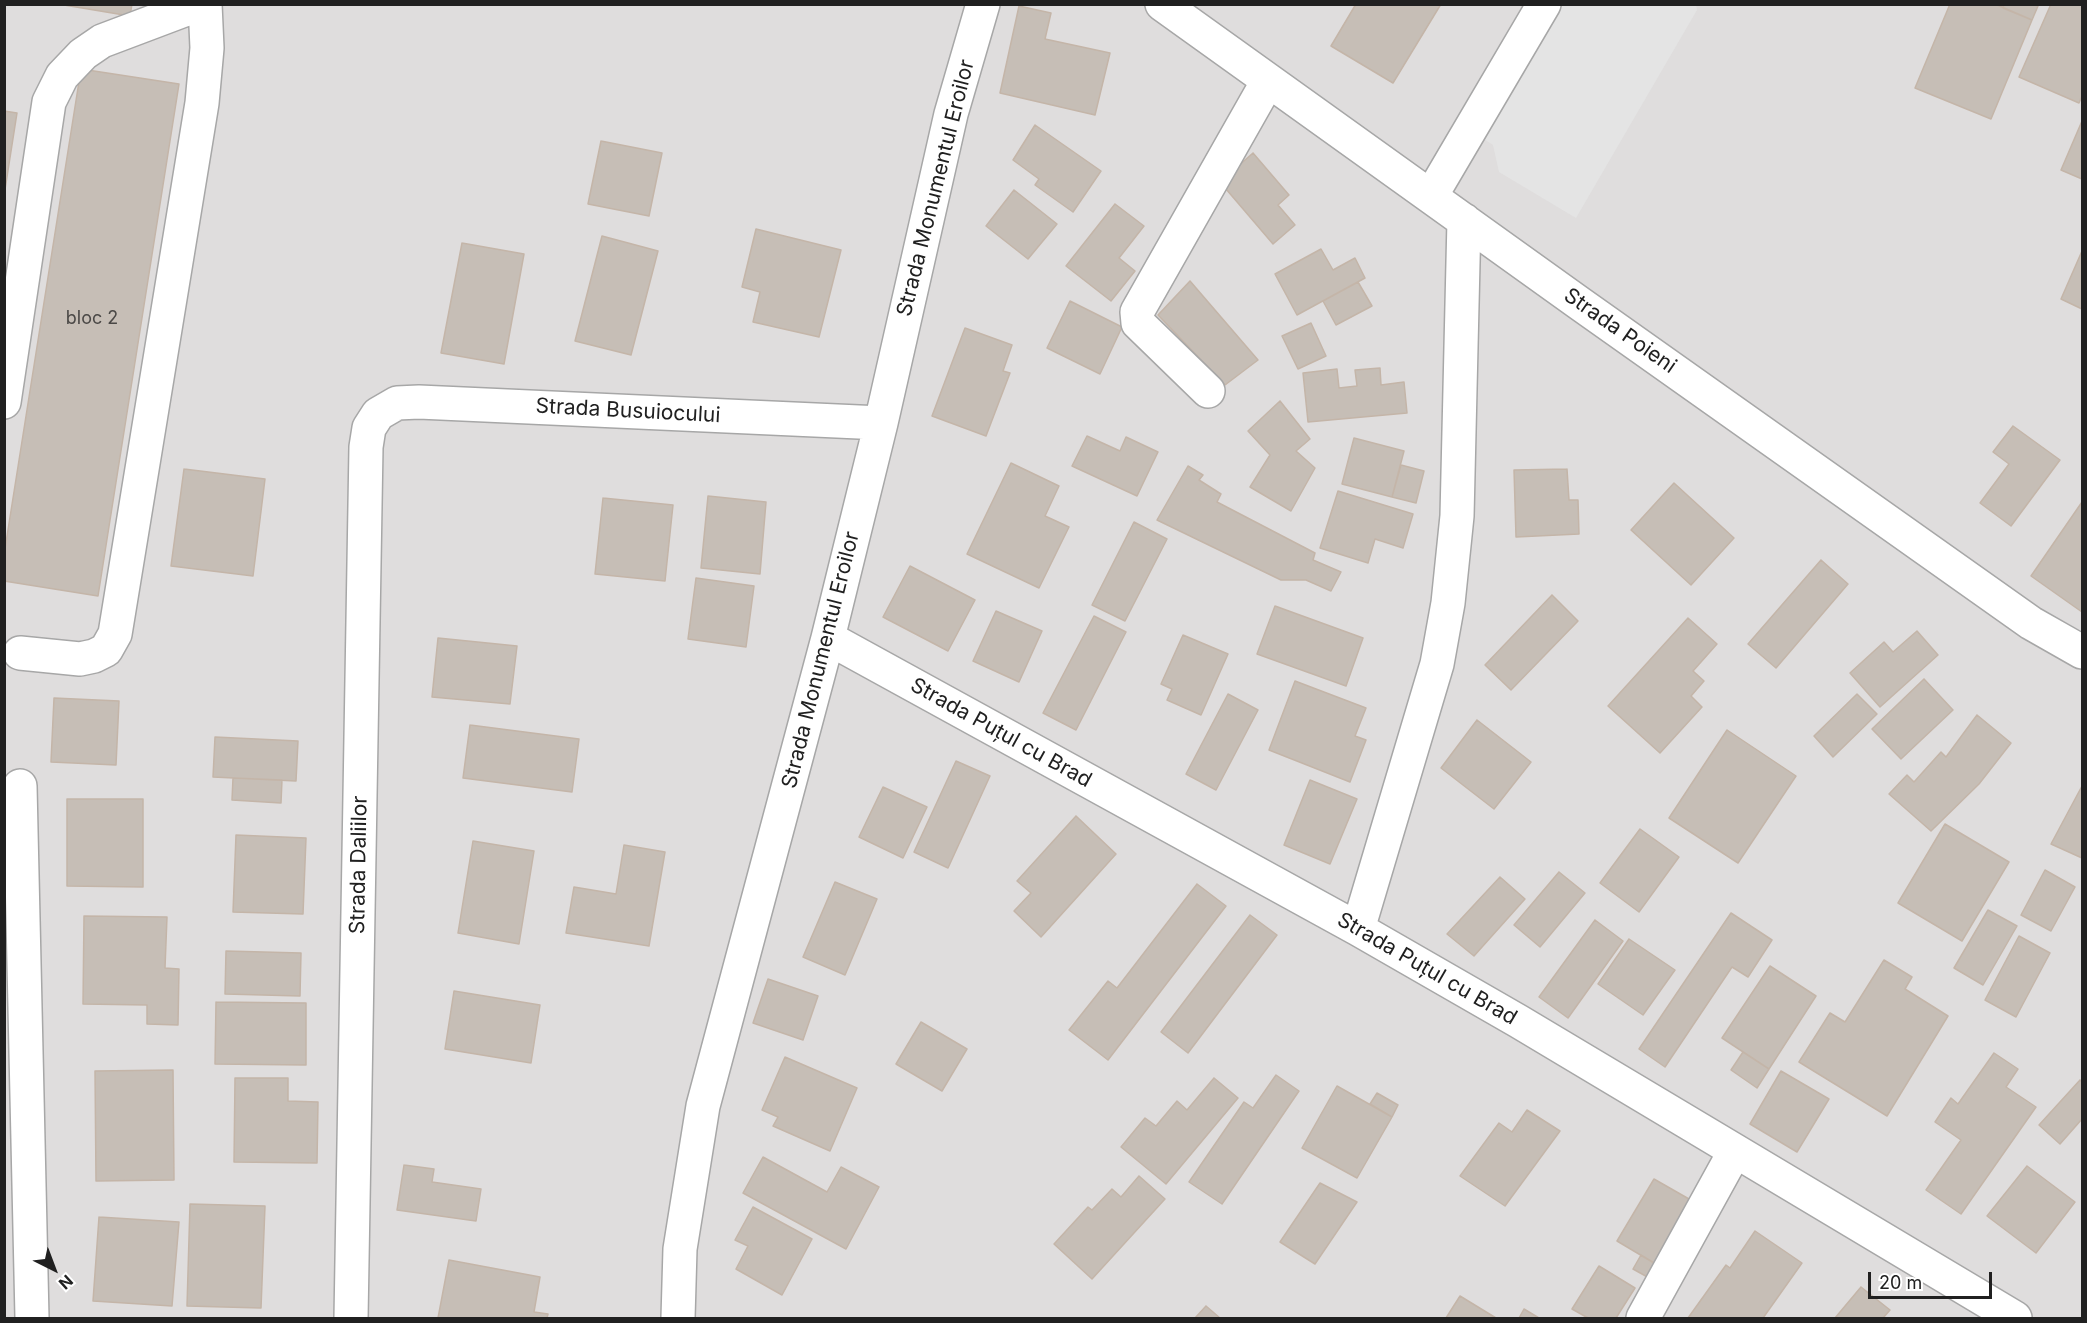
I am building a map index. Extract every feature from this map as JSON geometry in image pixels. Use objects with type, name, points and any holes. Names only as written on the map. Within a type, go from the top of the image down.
[{"type":"street","points":[[4,402],[49,102],[62,76],[83,54],[102,41],[200,4]]},
{"type":"street","points":[[20,653],[80,659],[106,650],[115,634],[202,103],[207,48],[205,4]]},
{"type":"street","name":"Strada Monumentul Eroilor","points":[[678,1318],[680,1249],[704,1106],[828,638],[881,423],[951,114],[983,4]]},
{"type":"street","name":"Strada Poieni","points":[[1161,4],[2031,622],[2082,652]]},
{"type":"street","points":[[1431,196],[1544,4]]},
{"type":"street","points":[[1208,391],[1138,322],[1137,312],[1268,81]]},
{"type":"street","points":[[1358,928],[1437,664],[1448,603],[1457,516],[1464,220]]},
{"type":"street","name":"Strada Busuiocului","points":[[378,414],[397,403],[419,402],[881,423]]},
{"type":"street","name":"Strada Daliilor","points":[[351,1318],[366,447],[369,428],[378,414]]},
{"type":"street","name":"Strada Puțul cu Brad","points":[[828,638],[1358,928],[2015,1318]]},
{"type":"street","points":[[20,786],[32,1318]]},
{"type":"street","points":[[1643,1318],[1735,1151]]},
{"type":"shaded area","points":[[5,5],[2082,5],[2082,1318],[5,1318]]},
{"type":"shaded area","points":[[1544,5],[1696,5],[1697,10],[1576,218],[1499,172],[1493,145],[1470,130]]},
{"type":"building","points":[[58,4],[132,4],[130,16]]},
{"type":"building","points":[[1356,4],[1441,4],[1393,83],[1331,46]]},
{"type":"building","points":[[1950,4],[1995,4],[2032,20],[1991,119],[1915,88]]},
{"type":"building","points":[[2004,4],[2038,6],[2032,20],[2003,8]]},
{"type":"building","points":[[2051,4],[2082,4],[2082,96],[2079,103],[2019,77]]},
{"type":"building","points":[[1019,6],[1051,13],[1045,39],[1110,53],[1095,115],[1000,93]]},
{"type":"building","points":[[81,69],[179,84],[98,596],[4,581],[4,555]]},
{"type":"building","points":[[4,111],[17,113],[4,196]]},
{"type":"building","points":[[2082,121],[2082,179],[2061,170]]},
{"type":"building","points":[[1035,125],[1101,171],[1073,212],[1035,185],[1039,179],[1013,160]]},
{"type":"building","points":[[601,141],[662,153],[649,216],[588,204]]},
{"type":"building","points":[[1253,153],[1289,195],[1278,205],[1295,225],[1273,244],[1220,182]]},
{"type":"building","points":[[1014,190],[1057,224],[1028,259],[986,226]]},
{"type":"building","points":[[1115,204],[1144,226],[1119,258],[1135,271],[1111,301],[1066,266]]},
{"type":"building","points":[[756,229],[841,250],[819,337],[753,322],[760,292],[742,287]]},
{"type":"building","points":[[602,236],[658,251],[631,355],[575,341]]},
{"type":"building","points":[[462,243],[524,254],[504,364],[441,353]]},
{"type":"building","points":[[1321,249],[1333,270],[1355,258],[1365,278],[1297,315],[1275,274]]},
{"type":"building","points":[[2082,251],[2082,309],[2061,299]]},
{"type":"building","points":[[1190,281],[1258,360],[1225,385],[1158,315]]},
{"type":"building","points":[[1358,282],[1372,306],[1336,325],[1323,301]]},
{"type":"building","points":[[1070,301],[1122,327],[1100,374],[1047,348]]},
{"type":"building","points":[[1311,323],[1326,356],[1298,369],[1282,336]]},
{"type":"building","points":[[965,328],[1012,345],[1003,371],[1010,373],[986,436],[932,416]]},
{"type":"building","points":[[1380,368],[1381,385],[1404,382],[1407,413],[1308,422],[1303,373],[1337,369],[1339,388],[1357,386],[1355,370]]},
{"type":"building","points":[[1280,401],[1310,439],[1296,451],[1315,468],[1291,511],[1250,487],[1270,455],[1248,431]]},
{"type":"building","points":[[2013,426],[2060,460],[2011,526],[1980,503],[2009,464],[1993,452]]},
{"type":"building","points":[[1087,436],[1120,451],[1126,437],[1158,452],[1137,496],[1072,466]]},
{"type":"building","points":[[1354,438],[1404,451],[1392,497],[1342,484]]},
{"type":"building","points":[[1011,463],[1059,486],[1045,516],[1069,527],[1039,588],[967,554]]},
{"type":"building","points":[[1401,465],[1424,471],[1416,503],[1392,497]]},
{"type":"building","points":[[1188,466],[1203,475],[1199,480],[1221,494],[1217,502],[1315,553],[1313,560],[1341,572],[1331,591],[1306,580],[1281,580],[1157,520]]},
{"type":"building","points":[[184,469],[265,479],[253,576],[171,566]]},
{"type":"building","points":[[1567,469],[1569,500],[1578,500],[1579,534],[1516,537],[1514,470]]},
{"type":"building","points":[[1674,483],[1734,538],[1691,585],[1631,530]]},
{"type":"building","points":[[1338,491],[1413,514],[1403,548],[1375,539],[1368,563],[1320,548]]},
{"type":"building","points":[[708,496],[766,502],[760,574],[701,568]]},
{"type":"building","points":[[603,498],[673,505],[665,581],[595,574]]},
{"type":"building","points":[[2082,502],[2082,612],[2031,576]]},
{"type":"building","points":[[1134,522],[1167,539],[1125,621],[1092,605]]},
{"type":"building","points":[[1821,560],[1848,584],[1776,668],[1748,644]]},
{"type":"building","points":[[910,566],[975,600],[948,651],[883,617]]},
{"type":"building","points":[[696,578],[754,586],[746,647],[688,639]]},
{"type":"building","points":[[1552,595],[1578,621],[1511,690],[1485,665]]},
{"type":"building","points":[[1275,606],[1363,638],[1346,686],[1257,654]]},
{"type":"building","points":[[996,611],[1042,631],[1019,682],[973,661]]},
{"type":"building","points":[[1094,616],[1126,632],[1076,730],[1043,713]]},
{"type":"building","points":[[1688,618],[1717,644],[1693,671],[1704,681],[1691,696],[1702,707],[1660,753],[1608,706]]},
{"type":"building","points":[[1917,631],[1938,655],[1880,707],[1850,673],[1884,642],[1893,652]]},
{"type":"building","points":[[1183,635],[1228,654],[1201,715],[1167,700],[1172,689],[1161,684]]},
{"type":"building","points":[[438,638],[517,646],[510,704],[432,697]]},
{"type":"building","points":[[1924,679],[1953,710],[1901,759],[1872,729]]},
{"type":"building","points":[[1295,681],[1366,708],[1355,736],[1366,740],[1350,782],[1269,750]]},
{"type":"building","points":[[1228,694],[1258,710],[1216,790],[1186,774]]},
{"type":"building","points":[[1857,694],[1877,714],[1833,757],[1814,736]]},
{"type":"building","points":[[54,698],[119,701],[116,765],[51,762]]},
{"type":"building","points":[[1977,715],[2011,743],[1979,784],[1931,831],[1889,794],[1907,775],[1914,782],[1941,752],[1946,757]]},
{"type":"building","points":[[1477,720],[1531,762],[1494,809],[1441,768]]},
{"type":"building","points":[[470,725],[579,739],[572,792],[463,778]]},
{"type":"building","points":[[1727,730],[1796,776],[1738,863],[1669,818]]},
{"type":"building","points":[[215,737],[298,741],[296,781],[213,777]]},
{"type":"building","points":[[956,761],[990,776],[948,868],[914,852]]},
{"type":"building","points":[[233,778],[282,780],[281,803],[232,800]]},
{"type":"building","points":[[1310,780],[1357,799],[1330,864],[1284,845]]},
{"type":"building","points":[[2082,786],[2082,858],[2051,844]]},
{"type":"building","points":[[883,787],[927,807],[903,858],[859,837]]},
{"type":"building","points":[[67,799],[143,799],[143,887],[67,886]]},
{"type":"building","points":[[1076,816],[1116,854],[1041,937],[1014,911],[1031,893],[1017,881]]},
{"type":"building","points":[[1945,824],[2009,862],[1962,941],[1898,903]]},
{"type":"building","points":[[1640,829],[1679,857],[1639,912],[1600,883]]},
{"type":"building","points":[[236,835],[306,838],[303,914],[233,912]]},
{"type":"building","points":[[473,841],[534,851],[519,944],[458,933]]},
{"type":"building","points":[[624,845],[665,852],[649,946],[566,933],[574,887],[616,894]]},
{"type":"building","points":[[2045,870],[2075,887],[2051,931],[2021,915]]},
{"type":"building","points":[[1559,872],[1585,893],[1540,947],[1514,925]]},
{"type":"building","points":[[1500,877],[1525,899],[1474,956],[1447,934]]},
{"type":"building","points":[[835,882],[877,899],[845,975],[803,957]]},
{"type":"building","points":[[1197,884],[1226,906],[1108,1060],[1069,1030],[1108,981],[1117,988]]},
{"type":"building","points":[[1988,910],[2017,926],[1983,985],[1954,968]]},
{"type":"building","points":[[1731,913],[1772,940],[1748,977],[1732,967],[1665,1067],[1639,1049]]},
{"type":"building","points":[[1250,915],[1277,935],[1188,1053],[1161,1032]]},
{"type":"building","points":[[84,916],[167,917],[165,968],[179,969],[178,1025],[147,1024],[147,1005],[83,1004]]},
{"type":"building","points":[[1595,920],[1623,941],[1568,1018],[1539,997]]},
{"type":"building","points":[[2019,936],[2050,953],[2016,1017],[1985,1000]]},
{"type":"building","points":[[1629,939],[1675,970],[1643,1015],[1598,984]]},
{"type":"building","points":[[226,951],[301,953],[300,996],[225,994]]},
{"type":"building","points":[[1884,960],[1912,977],[1905,989],[1948,1016],[1887,1116],[1799,1062],[1830,1013],[1845,1022]]},
{"type":"building","points":[[1770,966],[1816,996],[1769,1069],[1722,1038]]},
{"type":"building","points":[[768,979],[818,996],[803,1040],[753,1023]]},
{"type":"building","points":[[454,991],[540,1005],[531,1063],[445,1049]]},
{"type":"building","points":[[216,1002],[306,1003],[306,1065],[215,1064]]},
{"type":"building","points":[[921,1022],[967,1049],[942,1091],[896,1064]]},
{"type":"building","points":[[1743,1052],[1769,1069],[1757,1088],[1731,1070]]},
{"type":"building","points":[[1994,1053],[2018,1069],[2006,1087],[2036,1107],[1961,1214],[1926,1190],[1961,1140],[1935,1122],[1951,1098],[1958,1104]]},
{"type":"building","points":[[785,1057],[857,1088],[830,1151],[773,1126],[778,1117],[762,1110]]},
{"type":"building","points":[[173,1070],[174,1180],[96,1181],[95,1071]]},
{"type":"building","points":[[1781,1071],[1829,1099],[1797,1152],[1750,1124]]},
{"type":"building","points":[[1276,1075],[1299,1091],[1222,1204],[1189,1182],[1244,1102],[1253,1108]]},
{"type":"building","points":[[235,1078],[288,1078],[288,1101],[318,1102],[317,1163],[234,1162]]},
{"type":"building","points":[[1214,1078],[1238,1098],[1166,1184],[1121,1147],[1145,1118],[1156,1126],[1177,1101],[1187,1110]]},
{"type":"building","points":[[2080,1080],[2082,1082],[2082,1119],[2060,1144],[2039,1125]]},
{"type":"building","points":[[1337,1086],[1392,1117],[1357,1178],[1302,1148]]},
{"type":"building","points":[[1377,1093],[1398,1105],[1392,1117],[1370,1104]]},
{"type":"building","points":[[1527,1110],[1560,1131],[1505,1206],[1460,1176],[1499,1123],[1512,1132]]},
{"type":"building","points":[[763,1157],[827,1192],[841,1167],[879,1187],[846,1249],[743,1193]]},
{"type":"building","points":[[404,1165],[434,1169],[432,1182],[481,1189],[476,1221],[397,1210]]},
{"type":"building","points":[[2027,1166],[2075,1202],[2036,1253],[1987,1216]]},
{"type":"building","points":[[1139,1176],[1165,1199],[1092,1279],[1054,1244],[1088,1207],[1092,1210],[1112,1189],[1121,1197]]},
{"type":"building","points":[[1654,1179],[1696,1203],[1659,1266],[1617,1241]]},
{"type":"building","points":[[1320,1183],[1357,1202],[1315,1264],[1280,1242]]},
{"type":"building","points":[[190,1204],[265,1206],[261,1308],[187,1306]]},
{"type":"building","points":[[753,1207],[812,1239],[782,1295],[736,1269],[748,1246],[735,1240]]},
{"type":"building","points":[[99,1217],[179,1222],[172,1306],[93,1301]]},
{"type":"building","points":[[1755,1231],[1802,1263],[1763,1318],[1688,1318],[1726,1265],[1730,1268]]},
{"type":"building","points":[[1641,1255],[1659,1266],[1651,1279],[1633,1269]]},
{"type":"building","points":[[449,1260],[540,1277],[534,1312],[548,1314],[547,1318],[438,1318]]},
{"type":"building","points":[[1599,1266],[1635,1288],[1616,1318],[1588,1318],[1572,1309]]},
{"type":"building","points":[[1861,1287],[1890,1310],[1883,1318],[1835,1318]]},
{"type":"building","points":[[1460,1296],[1496,1318],[1446,1318]]},
{"type":"building","points":[[1206,1306],[1220,1318],[1195,1318]]},
{"type":"building","points":[[1524,1309],[1539,1318],[1519,1318]]}]
